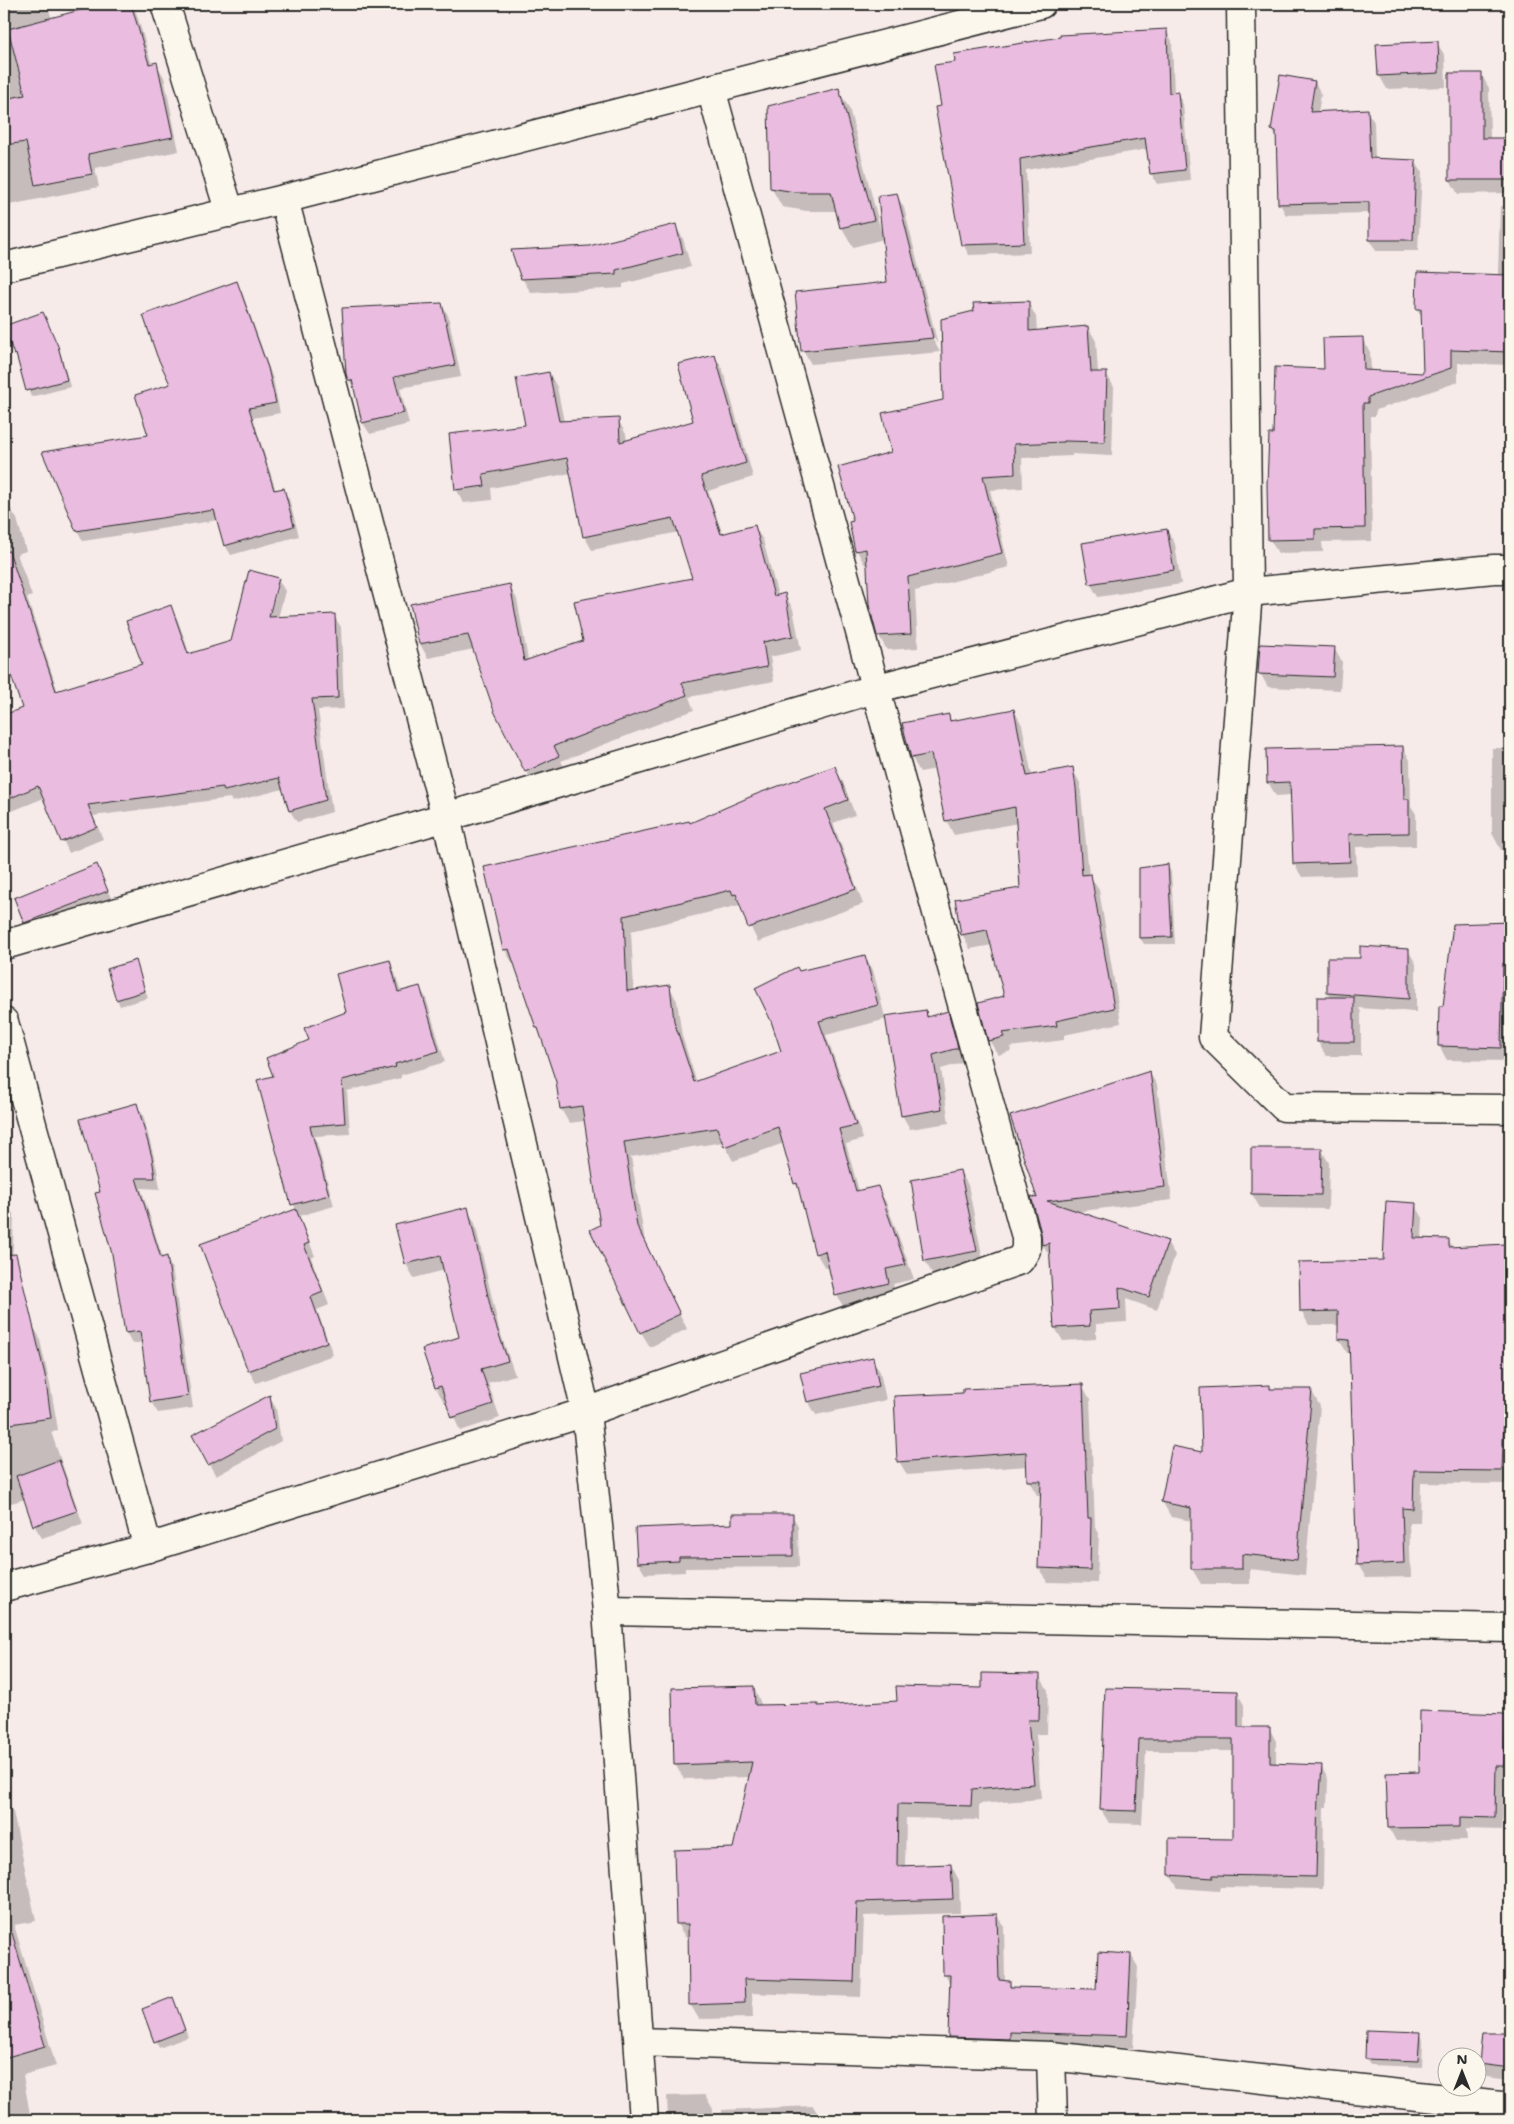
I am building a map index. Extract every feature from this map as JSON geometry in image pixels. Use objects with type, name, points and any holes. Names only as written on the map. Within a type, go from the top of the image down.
[{"type":"street","points":[[165,4],[230,212]]},
{"type":"street","points":[[4,268],[284,199],[1041,4]]},
{"type":"street","points":[[1241,4],[1248,592],[1212,1037],[1284,1107],[1510,1109]]},
{"type":"street","points":[[4,1587],[148,1548],[586,1412],[1020,1260],[1026,1250],[1026,1237],[874,689],[711,89]]},
{"type":"street","points":[[284,199],[446,817],[586,1412],[607,1611],[644,2120]]},
{"type":"street","points":[[4,945],[446,817],[874,689],[1248,592],[1502,569]]},
{"type":"street","points":[[4,1022],[148,1548]]},
{"type":"street","points":[[607,1611],[1152,1623],[1510,1628]]},
{"type":"street","points":[[639,2042],[1051,2056],[1510,2106]]},
{"type":"street","points":[[1051,2056],[1053,2120]]},
{"type":"building","points":[[103,4],[131,4],[149,64],[157,62],[173,137],[88,154],[92,174],[35,185],[26,142],[4,145],[4,99],[25,95],[8,29]]},
{"type":"building","points":[[1167,29],[1169,93],[1178,92],[1185,170],[1150,174],[1145,138],[1020,159],[1024,243],[961,245],[935,107],[941,106],[934,65],[955,62],[954,54],[1060,37],[1060,35]]},
{"type":"building","points":[[1438,41],[1439,73],[1378,76],[1376,44]]},
{"type":"building","points":[[1449,73],[1482,73],[1482,138],[1510,138],[1510,180],[1449,180]]},
{"type":"building","points":[[1280,75],[1315,81],[1310,112],[1368,109],[1370,158],[1416,160],[1413,240],[1369,240],[1369,202],[1278,204],[1276,131],[1271,130]]},
{"type":"building","points":[[839,88],[874,220],[840,228],[831,192],[795,192],[770,188],[768,106]]},
{"type":"building","points":[[897,193],[933,338],[801,351],[795,292],[887,282],[878,196]]},
{"type":"building","points":[[676,224],[683,253],[616,270],[616,274],[521,279],[511,250],[589,246]]},
{"type":"building","points":[[1417,272],[1510,275],[1510,352],[1451,350],[1451,368],[1368,397],[1368,403],[1363,403],[1365,528],[1315,529],[1315,539],[1268,540],[1267,484],[1269,434],[1273,434],[1275,367],[1324,369],[1323,338],[1363,337],[1364,370],[1423,373],[1421,309],[1416,309]]},
{"type":"building","points":[[237,281],[268,368],[276,403],[249,408],[274,490],[284,488],[294,526],[224,546],[214,510],[76,531],[42,452],[148,435],[135,395],[170,384],[157,356],[143,315]]},
{"type":"building","points":[[1029,301],[1029,331],[1088,326],[1091,372],[1107,372],[1105,442],[1064,441],[1014,444],[1015,474],[983,476],[1002,553],[908,577],[911,634],[877,636],[869,605],[866,549],[855,551],[849,522],[853,521],[838,467],[891,452],[882,413],[943,400],[941,319],[974,311],[973,303]]},
{"type":"building","points":[[442,303],[455,365],[394,377],[404,413],[362,423],[352,380],[348,380],[346,374],[342,308]]},
{"type":"building","points":[[43,312],[58,346],[67,380],[26,391],[16,354],[14,355],[4,326]]},
{"type":"building","points":[[715,355],[746,463],[701,476],[721,534],[755,525],[774,596],[785,593],[793,636],[763,642],[767,667],[682,683],[687,695],[554,746],[559,756],[525,772],[494,711],[468,635],[419,644],[410,604],[510,584],[524,661],[583,641],[574,601],[692,578],[673,518],[583,537],[567,458],[483,474],[485,486],[455,490],[449,434],[525,425],[516,378],[549,372],[559,421],[619,418],[620,442],[693,421],[678,364]]},
{"type":"building","points":[[1167,529],[1174,570],[1089,584],[1082,543]]},
{"type":"building","points":[[9,551],[56,691],[142,664],[126,621],[171,605],[188,654],[231,641],[249,570],[279,578],[269,617],[335,614],[338,698],[312,699],[326,800],[289,811],[279,778],[224,791],[223,787],[88,805],[97,827],[61,842],[38,786],[4,801],[4,715],[22,708],[4,655],[4,552]]},
{"type":"building","points":[[1260,644],[1335,647],[1333,677],[1258,674]]},
{"type":"building","points":[[1014,709],[1027,776],[1073,767],[1082,875],[1091,874],[1114,1008],[1056,1021],[1057,1026],[1002,1033],[1004,1037],[988,1041],[978,1003],[1004,996],[987,930],[961,935],[955,899],[1020,888],[1015,807],[945,821],[931,754],[911,758],[902,723],[949,714],[950,721]]},
{"type":"building","points":[[1403,746],[1404,799],[1409,799],[1409,833],[1349,834],[1350,862],[1293,864],[1290,782],[1267,783],[1266,749]]},
{"type":"building","points":[[835,766],[848,800],[825,809],[856,889],[748,928],[736,894],[733,895],[731,890],[624,916],[627,991],[670,985],[674,1021],[694,1082],[781,1051],[771,1021],[755,988],[797,967],[799,971],[865,955],[878,1005],[819,1021],[856,1125],[839,1129],[856,1191],[878,1186],[906,1265],[886,1269],[889,1283],[835,1296],[825,1251],[815,1254],[797,1183],[794,1184],[778,1127],[724,1147],[717,1128],[624,1142],[637,1226],[680,1314],[640,1333],[590,1230],[600,1225],[582,1106],[560,1109],[556,1082],[538,1028],[536,1028],[509,949],[503,950],[484,867],[689,821],[690,823],[759,793]]},
{"type":"building","points":[[97,864],[108,891],[24,923],[14,898]]},
{"type":"building","points":[[1168,864],[1172,937],[1139,938],[1139,868]]},
{"type":"building","points":[[1510,922],[1510,963],[1503,963],[1501,1048],[1438,1046],[1439,1006],[1443,1006],[1453,924]]},
{"type":"building","points":[[1360,946],[1409,949],[1409,999],[1327,993],[1327,958],[1360,958]]},
{"type":"building","points":[[136,960],[145,991],[116,1000],[107,969]]},
{"type":"building","points":[[390,960],[398,992],[420,986],[439,1051],[395,1064],[396,1067],[342,1080],[345,1123],[310,1126],[329,1195],[291,1205],[257,1080],[273,1076],[266,1058],[309,1040],[304,1028],[346,1012],[336,974]]},
{"type":"building","points":[[1317,997],[1354,997],[1354,1042],[1317,1042]]},
{"type":"building","points":[[926,1010],[927,1017],[948,1011],[958,1048],[933,1055],[942,1109],[901,1116],[885,1016]]},
{"type":"building","points":[[1150,1071],[1165,1187],[1047,1201],[1168,1241],[1149,1297],[1119,1287],[1120,1309],[1089,1311],[1090,1326],[1054,1328],[1049,1243],[1042,1245],[1041,1233],[1031,1196],[1037,1198],[1010,1116]]},
{"type":"building","points":[[137,1103],[152,1157],[155,1178],[136,1178],[161,1258],[167,1256],[188,1396],[150,1402],[140,1331],[125,1333],[112,1254],[95,1193],[100,1192],[80,1119]]},
{"type":"building","points":[[1251,1148],[1322,1148],[1321,1195],[1251,1194]]},
{"type":"building","points":[[960,1170],[977,1251],[924,1261],[911,1180]]},
{"type":"building","points":[[1386,1201],[1416,1203],[1414,1238],[1449,1239],[1449,1247],[1506,1244],[1510,1419],[1504,1419],[1502,1471],[1414,1470],[1413,1509],[1402,1508],[1404,1563],[1357,1565],[1349,1340],[1338,1339],[1338,1311],[1300,1312],[1299,1262],[1383,1260]]},
{"type":"building","points":[[468,1207],[492,1314],[508,1361],[481,1369],[493,1404],[451,1418],[441,1386],[435,1388],[422,1349],[459,1337],[440,1256],[405,1264],[395,1225]]},
{"type":"building","points":[[296,1209],[309,1243],[304,1245],[323,1292],[311,1297],[327,1342],[248,1371],[200,1244]]},
{"type":"building","points":[[16,1254],[45,1375],[51,1418],[4,1425],[4,1255]]},
{"type":"building","points":[[873,1357],[879,1386],[807,1402],[800,1373]]},
{"type":"building","points":[[1083,1384],[1088,1518],[1091,1518],[1090,1570],[1038,1568],[1041,1481],[1027,1481],[1026,1452],[897,1462],[894,1396],[963,1393],[963,1389]]},
{"type":"building","points":[[1270,1385],[1270,1389],[1312,1389],[1297,1560],[1242,1554],[1242,1569],[1191,1569],[1191,1508],[1161,1502],[1172,1446],[1202,1452],[1200,1388]]},
{"type":"building","points":[[270,1395],[275,1429],[208,1465],[192,1435]]},
{"type":"building","points":[[59,1460],[77,1511],[33,1526],[16,1476]]},
{"type":"building","points":[[732,1514],[793,1514],[793,1556],[679,1557],[679,1561],[637,1563],[635,1528],[732,1524]]},
{"type":"building","points":[[982,1673],[1040,1674],[1039,1720],[1028,1720],[1034,1784],[972,1789],[971,1806],[898,1804],[897,1866],[951,1864],[953,1899],[857,1902],[854,1982],[744,1979],[745,2003],[689,2005],[688,1924],[676,1924],[674,1850],[733,1848],[752,1762],[674,1765],[672,1688],[754,1686],[755,1705],[818,1704],[818,1706],[897,1701],[896,1686],[982,1688]]},
{"type":"building","points":[[1105,1688],[1238,1691],[1238,1727],[1270,1727],[1270,1763],[1322,1765],[1320,1795],[1318,1794],[1316,1877],[1213,1875],[1213,1878],[1169,1875],[1169,1838],[1233,1839],[1233,1739],[1139,1739],[1136,1811],[1100,1810]]},
{"type":"building","points":[[1420,1711],[1506,1714],[1504,1766],[1496,1766],[1495,1818],[1460,1817],[1460,1827],[1388,1828],[1386,1773],[1419,1772]]},
{"type":"building","points":[[997,1914],[999,1980],[1010,1981],[1010,1987],[1096,1989],[1098,1952],[1131,1954],[1127,2036],[1010,2032],[1010,2039],[948,2037],[950,1975],[943,1975],[942,1916]]},
{"type":"building","points":[[12,1933],[45,2046],[4,2058],[4,1934]]},
{"type":"building","points":[[173,1997],[185,2030],[154,2042],[142,2009]]},
{"type":"building","points":[[1366,2030],[1420,2032],[1418,2061],[1365,2059]]},
{"type":"building","points":[[1482,2033],[1510,2033],[1510,2068],[1486,2065],[1486,2046],[1481,2046]]}]
